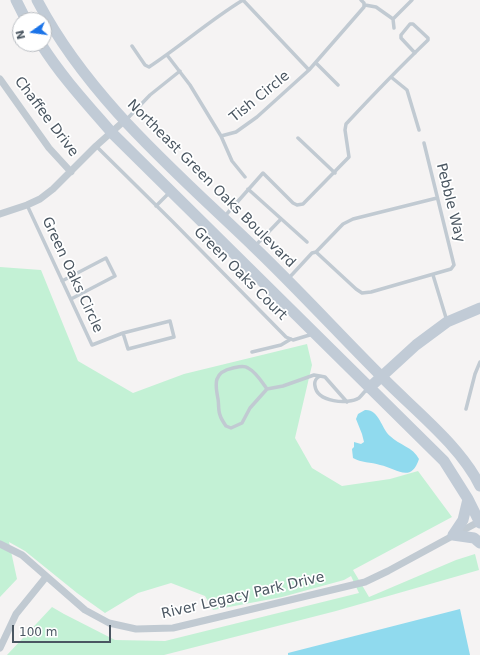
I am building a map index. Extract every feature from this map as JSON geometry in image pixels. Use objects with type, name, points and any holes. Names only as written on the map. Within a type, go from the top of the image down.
[{"type":"main road","points":[[16,0],[22,12]]},
{"type":"main road","name":"Northeast Green Oaks Boulevard","points":[[37,0],[45,15],[77,63],[124,121],[254,247],[461,456],[480,486]]},
{"type":"main road","points":[[46,52],[72,87],[112,133],[444,461],[468,499],[480,522]]},
{"type":"main road","points":[[275,293],[287,280]]},
{"type":"main road","points":[[369,388],[416,345],[448,322],[479,311]]},
{"type":"main road","points":[[468,499],[463,520],[453,536],[474,538],[480,543]]},
{"type":"street","name":"Chaffee Drive","points":[[0,79],[49,148],[71,172]]},
{"type":"street","points":[[0,214],[40,199],[53,189],[96,146],[124,121]]},
{"type":"street","name":"River Legacy Park Drive","points":[[0,544],[22,555],[85,610],[109,623],[136,629],[173,628],[364,582],[388,571],[480,522]]},
{"type":"street","points":[[0,648],[16,614],[46,577]]},
{"type":"lane","name":"Tish Circle","points":[[132,46],[148,67],[168,55],[243,0],[310,70]]},
{"type":"lane","points":[[361,0],[365,5],[376,7],[393,19],[394,28]]},
{"type":"lane","points":[[393,19],[412,0]]},
{"type":"lane","name":"Tish Circle","points":[[221,136],[236,132],[257,117],[310,70],[356,18],[365,5]]},
{"type":"lane","points":[[224,218],[263,173],[293,203],[297,205],[303,204],[349,157],[345,130],[346,124],[428,40],[428,38],[413,24],[410,24],[401,35],[401,38],[415,53]]},
{"type":"lane","name":"Tish Circle","points":[[168,55],[190,85],[221,136],[232,161],[245,177]]},
{"type":"lane","points":[[316,63],[338,85]]},
{"type":"lane","points":[[124,121],[150,95],[180,71]]},
{"type":"lane","points":[[391,77],[407,90],[419,130]]},
{"type":"lane","points":[[298,138],[335,173]]},
{"type":"lane","name":"Pebble Way","points":[[424,143],[436,198],[454,265],[448,271],[433,275]]},
{"type":"lane","name":"Green Oaks Court","points":[[96,146],[286,337],[293,340],[316,333]]},
{"type":"lane","points":[[248,189],[306,242]]},
{"type":"lane","points":[[156,206],[171,192]]},
{"type":"lane","points":[[287,280],[312,253],[316,252],[343,224],[353,218],[436,198]]},
{"type":"lane","name":"Green Oaks Circle","points":[[27,205],[92,345],[123,333]]},
{"type":"lane","points":[[254,247],[281,219]]},
{"type":"lane","points":[[316,252],[356,290],[362,293],[433,275],[448,322]]},
{"type":"lane","points":[[62,281],[106,258],[115,276],[71,299]]},
{"type":"lane","points":[[170,321],[174,337],[128,349],[123,333],[170,321]]},
{"type":"lane","points":[[252,352],[281,345],[291,339]]},
{"type":"lane","points":[[466,409],[475,374],[480,362]]},
{"type":"lane","points":[[267,389],[254,372],[247,367],[239,366],[230,368],[220,375],[216,381],[215,387],[219,404],[219,414],[226,426],[231,428],[242,423],[250,408],[267,389],[284,386],[314,375],[326,377],[347,402]]},
{"type":"lane","points":[[320,376],[317,378],[315,383],[315,389],[319,395],[326,399],[347,402],[359,398],[369,388]]},
{"type":"green space","points":[[0,267],[41,270],[78,361],[133,393],[184,374],[307,344],[312,365],[295,438],[312,468],[342,486],[390,479],[418,471],[452,517],[353,570],[369,597],[456,560],[475,554],[479,570],[336,611],[164,655],[7,655],[52,607],[115,640],[165,641],[359,593],[351,576],[344,580],[282,597],[213,610],[205,596],[171,583],[138,593],[105,613],[77,593],[25,551],[9,542],[17,579],[0,597]]},
{"type":"water","points":[[365,410],[374,413],[390,436],[397,442],[410,449],[416,455],[419,459],[416,467],[412,471],[407,473],[397,471],[353,458],[352,449],[354,447],[354,442],[361,444],[364,442],[356,419],[358,414]]},
{"type":"water","points":[[460,609],[470,655],[288,655],[288,653]]}]
